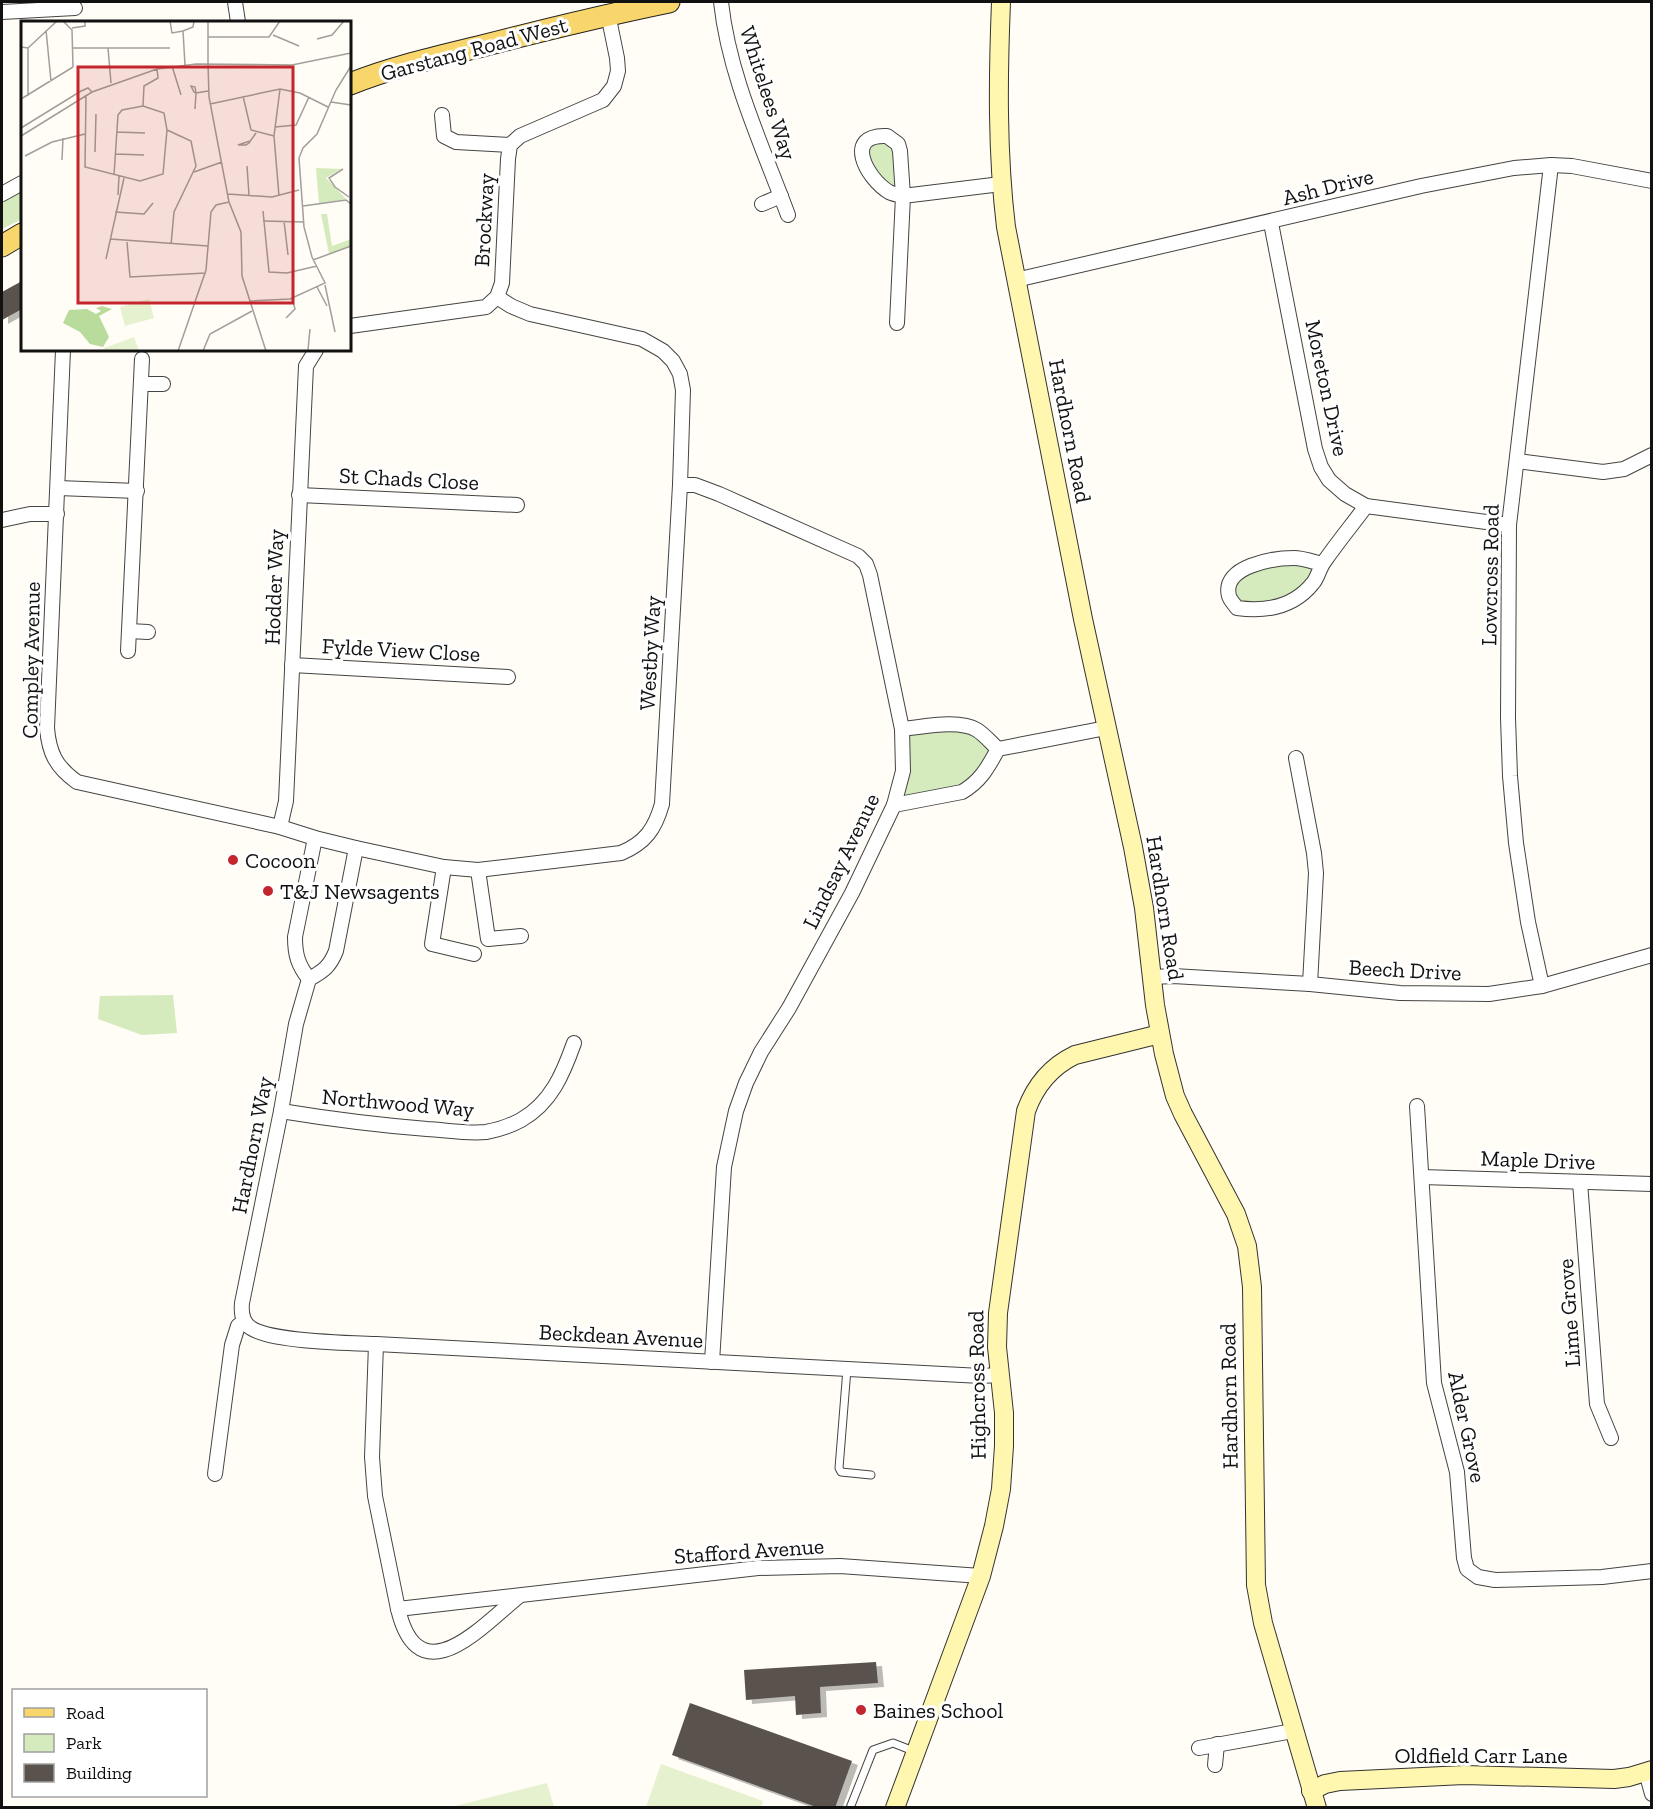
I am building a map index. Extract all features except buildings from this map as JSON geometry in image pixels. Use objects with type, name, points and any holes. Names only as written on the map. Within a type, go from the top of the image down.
[{"type":"main road","name":"Garstang Road West","points":[[351,84],[373,75],[608,14],[669,2]]},
{"type":"main road","points":[[2,246],[21,235]]},
{"type":"street","points":[[235,2],[238,21]]},
{"type":"street","name":"Whitelees Way","points":[[721,2],[723,29],[732,67],[788,215]]},
{"type":"street","name":"Hardhorn Road","points":[[1001,2],[998,118],[1001,184],[1006,226],[1106,728],[1133,847],[1160,1034],[1175,1096],[1197,1143],[1236,1214],[1248,1254],[1252,1287],[1256,1585],[1263,1623],[1314,1799]]},
{"type":"street","points":[[2,12],[75,8]]},
{"type":"street","name":"Brockway","points":[[497,297],[502,283],[510,145],[520,136],[603,100],[614,86],[618,64],[608,14]]},
{"type":"street","name":"Brockway","points":[[442,116],[444,136],[456,142],[510,145]]},
{"type":"street","name":"Ash Drive","points":[[1016,280],[1271,223],[1421,186],[1514,168],[1551,165],[1614,173],[1652,181]]},
{"type":"street","name":"Lowcross Road","points":[[1542,986],[1528,922],[1510,776],[1509,525],[1551,165]]},
{"type":"street","points":[[2,194],[21,184]]},
{"type":"street","points":[[897,323],[903,196],[1001,184]]},
{"type":"street","name":"Whitelees Way","points":[[762,204],[781,196]]},
{"type":"street","name":"Moreton Drive","points":[[1271,223],[1315,449],[1321,467],[1329,480],[1345,494],[1366,506],[1509,525]]},
{"type":"street","points":[[351,326],[486,307],[497,297]]},
{"type":"street","name":"Westby Way","points":[[356,848],[444,867],[478,870],[621,853],[634,848],[647,836],[657,823],[662,804],[680,484],[683,390],[680,374],[673,361],[663,351],[642,339],[530,314],[497,297]]},
{"type":"street","name":"Compley Avenue","points":[[63,351],[47,728],[49,745],[55,762],[77,782],[280,827],[356,848]]},
{"type":"street","name":"Hodder Way","points":[[280,827],[286,801],[306,366],[315,351]]},
{"type":"street","points":[[128,651],[142,359]]},
{"type":"street","points":[[141,384],[164,384]]},
{"type":"street","points":[[1516,461],[1603,472],[1624,469],[1652,455]]},
{"type":"street","name":"Lindsay Avenue","points":[[680,484],[695,485],[718,494],[858,556],[866,564],[902,729],[903,771],[894,805],[852,893],[789,1008],[761,1052],[736,1111],[724,1167],[711,1362]]},
{"type":"street","points":[[58,488],[137,491]]},
{"type":"street","name":"St Chads Close","points":[[299,495],[517,505]]},
{"type":"street","points":[[1322,564],[1296,558],[1268,561],[1240,569],[1230,583],[1229,596],[1237,608],[1253,610],[1268,610],[1294,601],[1313,582],[1322,564],[1366,506]]},
{"type":"street","points":[[2,520],[30,514],[57,514]]},
{"type":"street","points":[[129,631],[148,632]]},
{"type":"street","name":"Fylde View Close","points":[[292,665],[508,677]]},
{"type":"street","points":[[902,729],[966,725],[976,729],[998,749]]},
{"type":"street","points":[[998,749],[1106,728]]},
{"type":"street","points":[[894,805],[963,792],[985,773],[998,749]]},
{"type":"street","points":[[1296,758],[1316,873],[1310,984]]},
{"type":"street","points":[[315,838],[295,937],[298,964],[309,979],[323,972],[330,965],[336,951],[356,848]]},
{"type":"street","points":[[444,867],[432,944],[474,954]]},
{"type":"street","points":[[478,870],[488,939],[521,936]]},
{"type":"street","name":"Beech Drive","points":[[1153,977],[1173,976],[1310,984],[1400,993],[1507,992],[1542,986],[1652,955]]},
{"type":"street","name":"Hardhorn Way","points":[[244,1321],[241,1311],[242,1304],[296,1024],[309,979]]},
{"type":"street","name":"Highcross Road","points":[[895,1808],[981,1576],[994,1527],[1001,1489],[1004,1431],[999,1375],[998,1313],[1024,1123],[1031,1095],[1053,1068],[1075,1055],[1160,1034]]},
{"type":"street","name":"Northwood Way","points":[[281,1111],[350,1123],[484,1132],[504,1128],[521,1120],[545,1101],[563,1073],[574,1043]]},
{"type":"street","name":"Alder Grove","points":[[1417,1106],[1434,1383],[1457,1472],[1463,1551],[1467,1569],[1478,1577],[1495,1580],[1602,1577],[1652,1571]]},
{"type":"street","name":"Maple Drive","points":[[1422,1177],[1652,1184]]},
{"type":"street","name":"Lime Grove","points":[[1580,1182],[1597,1404],[1611,1438]]},
{"type":"street","points":[[215,1474],[232,1345],[238,1326],[244,1321]]},
{"type":"street","name":"Beckdean Avenue","points":[[244,1321],[250,1328],[304,1340],[981,1376],[999,1375]]},
{"type":"street","points":[[376,1344],[372,1431],[373,1475],[380,1529],[403,1629],[410,1641],[418,1647],[430,1652],[444,1651],[459,1644],[520,1595]]},
{"type":"street","name":"Stafford Avenue","points":[[398,1609],[707,1573],[796,1566],[881,1568],[981,1576]]},
{"type":"street","points":[[1199,1748],[1293,1731]]},
{"type":"street","points":[[1215,1765],[1217,1744]]},
{"type":"street","points":[[1649,1771],[1652,1794]]},
{"type":"street","name":"Oldfield Carr Lane","points":[[1314,1799],[1324,1784],[1340,1780],[1464,1776],[1614,1779],[1649,1771]]},
{"type":"lane","points":[[847,1369],[839,1468],[841,1472],[871,1475]]},
{"type":"lane","points":[[850,1808],[873,1750],[893,1743],[916,1752]]},
{"type":"green space","points":[[894,141],[903,196],[877,182],[865,143]]},
{"type":"green space","points":[[21,190],[21,220],[2,229],[2,200]]},
{"type":"green space","points":[[1268,561],[1322,564],[1294,597],[1237,608],[1230,583]]},
{"type":"green space","points":[[955,724],[998,749],[979,780],[894,805],[902,729]]},
{"type":"green space","points":[[173,995],[177,1033],[142,1035],[98,1019],[100,996]]},
{"type":"green space","points":[[661,1764],[763,1801],[761,1807],[646,1807]]},
{"type":"green space","points":[[547,1783],[554,1807],[451,1807]]},
{"type":"place","name":"Cocoon","points":[[233,860]]},
{"type":"place","name":"T&J Newsagents","points":[[268,891]]},
{"type":"place","name":"Baines School","points":[[861,1710]]}]
